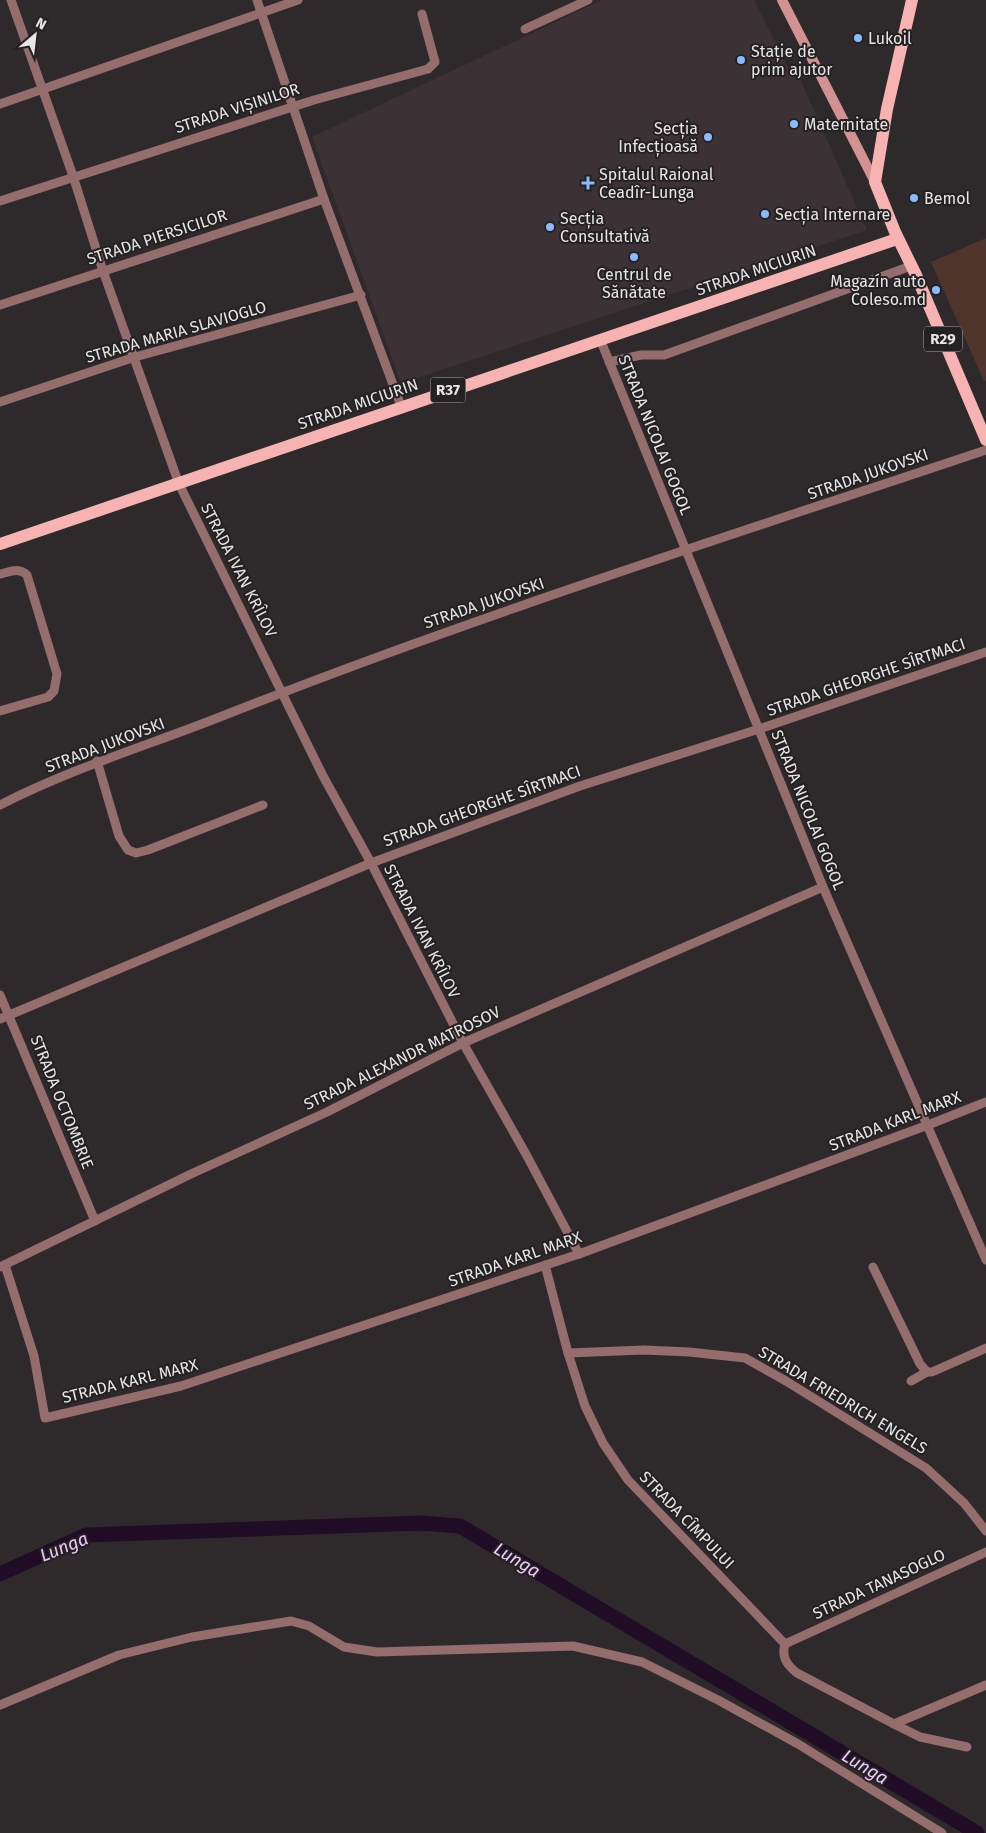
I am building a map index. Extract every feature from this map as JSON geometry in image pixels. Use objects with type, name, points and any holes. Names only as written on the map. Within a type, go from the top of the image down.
[{"type":"main road","points":[[782,0],[875,182]]},
{"type":"main road","points":[[875,182],[887,109],[912,0]]},
{"type":"main road","name":"R29","points":[[875,182],[897,239],[911,266],[986,440]]},
{"type":"main road","name":"STRADA MICIURIN","points":[[0,544],[179,484],[401,406],[897,239]]},
{"type":"street","name":"STRADA IVAN KRÎLOV","points":[[12,0],[73,176],[103,271],[179,484],[323,776],[371,863],[463,1043],[528,1156],[579,1254]]},
{"type":"street","points":[[257,0],[324,198],[401,406]]},
{"type":"street","points":[[0,104],[298,0]]},
{"type":"street","points":[[525,29],[588,0]]},
{"type":"street","name":"STRADA VIȘINILOR","points":[[0,201],[73,176],[294,107],[433,66],[434,62],[422,14]]},
{"type":"street","name":"STRADA PIERSICILOR","points":[[0,305],[324,198]]},
{"type":"street","points":[[609,362],[641,355],[664,355],[911,266]]},
{"type":"street","name":"STRADA MARIA SLAVIOGLO","points":[[0,402],[135,357],[361,295]]},
{"type":"street","name":"STRADA NICOLAI GOGOL","points":[[600,339],[823,887],[986,1260]]},
{"type":"street","name":"STRADA JUKOVSKI","points":[[0,806],[97,761],[190,729],[283,692],[489,616],[986,450]]},
{"type":"street","points":[[0,574],[16,570],[22,571],[30,582],[57,674],[54,691],[42,699],[0,711]]},
{"type":"street","name":"STRADA GHEORGHE SÎRTMACI","points":[[0,1019],[371,863],[580,786],[759,729],[986,652]]},
{"type":"street","points":[[97,761],[119,836],[128,850],[136,852],[148,850],[263,805]]},
{"type":"street","name":"STRADA ALEXANDR MATROSOV","points":[[2,1266],[95,1220],[319,1116],[463,1043],[823,887]]},
{"type":"street","name":"STRADA OCTOMBRIE","points":[[0,995],[95,1220]]},
{"type":"street","name":"STRADA KARL MARX","points":[[2,1266],[34,1356],[45,1418],[182,1386],[579,1254],[986,1102]]},
{"type":"street","name":"STRADA CÎMPULUI","points":[[545,1265],[568,1353],[585,1406],[603,1443],[628,1480],[785,1644]]},
{"type":"street","points":[[873,1267],[920,1364],[927,1372]]},
{"type":"street","points":[[911,1381],[927,1372],[932,1372],[986,1348]]},
{"type":"street","name":"STRADA FRIEDRICH ENGELS","points":[[568,1353],[644,1350],[689,1352],[745,1358],[786,1381],[926,1468],[964,1502],[986,1531]]},
{"type":"street","name":"STRADA TANASOGLO","points":[[785,1644],[986,1552]]},
{"type":"street","points":[[0,1705],[119,1655],[192,1637],[291,1621],[309,1626],[344,1647],[377,1652],[573,1646],[642,1662],[718,1700],[798,1744],[942,1833]]},
{"type":"street","points":[[785,1644],[783,1650],[786,1662],[797,1673],[920,1737],[967,1747]]},
{"type":"street","points":[[894,1724],[986,1685]]},
{"type":"shaded area","name":"Spitalul Raional Ceadîr-Lunga","points":[[602,0],[754,0],[790,72],[795,71],[800,79],[867,230],[401,383],[312,137]]},
{"type":"shaded area","points":[[986,238],[986,381],[984,381],[931,262]]},
{"type":"waterway","name":"Lunga","points":[[0,1574],[86,1535],[420,1523],[460,1526],[977,1833]]},
{"type":"place","name":"Lukoil","points":[[858,38]]},
{"type":"place","name":"Stație de prim ajutor","points":[[741,60]]},
{"type":"place","name":"Maternitate","points":[[794,124]]},
{"type":"place","name":"Secția Infecțioasă","points":[[708,137]]},
{"type":"place","name":"Spitalul Raional Ceadîr-Lunga","points":[[588,183]]},
{"type":"place","name":"Bemol","points":[[914,198]]},
{"type":"place","name":"Secția Internare","points":[[765,214]]},
{"type":"place","name":"Secția Consultativă","points":[[550,227]]},
{"type":"place","name":"Centrul de Sănătate","points":[[634,257]]},
{"type":"place","name":"Magazín auto Coleso.md","points":[[936,290]]}]
